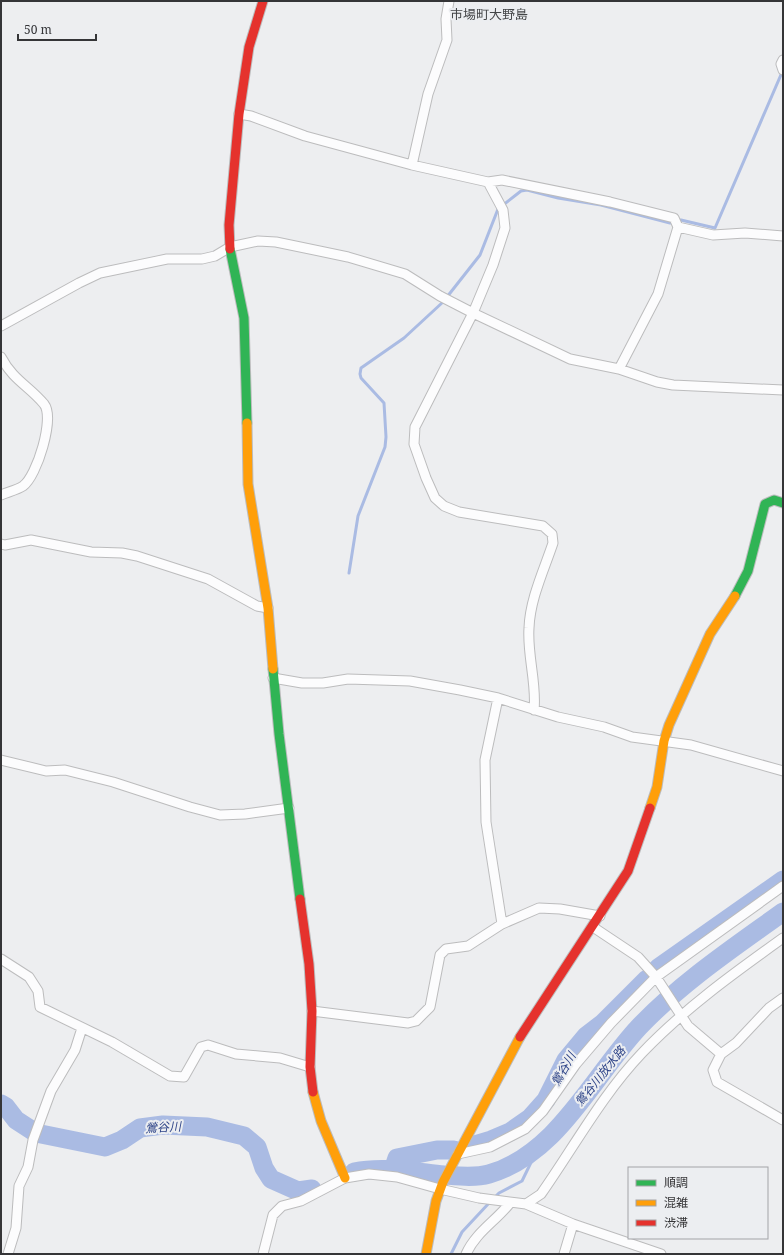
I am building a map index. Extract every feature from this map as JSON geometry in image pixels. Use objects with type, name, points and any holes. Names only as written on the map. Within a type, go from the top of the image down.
[{"type":"street","points":[[263,1],[249,47],[239,114],[230,218],[230,247],[244,318],[248,484],[268,608],[273,678],[309,964],[312,1011],[310,1067],[314,1096],[321,1121],[345,1178]]},
{"type":"street","points":[[412,164],[428,94],[447,40],[446,18],[449,1]]},
{"type":"street","points":[[239,114],[250,116],[305,136],[412,164],[488,182],[502,180],[610,202],[713,235],[745,233],[783,236]]},
{"type":"street","points":[[488,182],[501,206],[505,228],[493,265],[473,313],[415,427],[414,444],[435,498],[444,506],[459,512],[543,526],[552,534],[553,543],[530,611],[528,629],[534,710]]},
{"type":"street","points":[[619,369],[658,294],[676,223]]},
{"type":"street","points":[[1,326],[100,273],[168,259],[202,259],[215,256],[230,247],[258,241],[276,242],[348,257],[405,274],[445,299],[570,359],[619,369],[657,382],[673,385],[783,390]]},
{"type":"street","points":[[1,357],[8,371],[45,405],[49,420],[47,435],[31,476],[24,485],[1,495]]},
{"type":"street","points":[[426,1254],[436,1201],[441,1186],[470,1128],[519,1038],[594,927],[628,871],[657,787],[664,741],[669,725],[710,634],[743,583],[748,571],[765,504],[774,500],[783,503]]},
{"type":"street","points":[[1,544],[5,546],[31,540],[91,552],[122,552],[208,579],[257,606],[268,608]]},
{"type":"street","points":[[273,678],[302,683],[323,683],[348,679],[410,681],[498,698],[534,710],[604,727],[632,737],[691,745],[783,770]]},
{"type":"street","points":[[498,698],[485,760],[486,822],[502,924]]},
{"type":"street","points":[[1,760],[46,771],[65,770],[113,782],[190,808],[220,815],[289,808]]},
{"type":"street","points":[[456,1157],[490,1147],[525,1129],[544,1111],[586,1052],[658,979],[783,886]]},
{"type":"street","points":[[312,1011],[408,1023],[416,1021],[430,1007],[440,955],[446,949],[468,946],[502,924],[539,908],[560,909],[600,916]]},
{"type":"street","points":[[594,927],[638,957],[658,979],[680,1014],[703,1040],[721,1054]]},
{"type":"street","points":[[526,1204],[541,1194],[607,1095],[642,1053],[680,1014],[724,980],[783,938]]},
{"type":"street","points":[[1,959],[29,977],[38,991],[40,1007],[112,1042],[170,1076],[184,1078],[201,1048],[208,1045],[236,1054],[280,1058],[310,1067]]},
{"type":"street","points":[[783,998],[769,1008],[736,1043],[721,1054],[713,1070],[717,1082],[783,1120]]},
{"type":"street","points":[[8,1254],[16,1228],[19,1186],[28,1167],[33,1140],[51,1091],[75,1050],[82,1028]]},
{"type":"street","points":[[263,1254],[273,1215],[282,1206],[301,1200],[345,1178],[369,1174],[397,1177],[441,1186],[498,1201],[526,1204],[573,1224],[661,1254]]},
{"type":"street","points":[[466,1254],[471,1244],[482,1230],[510,1203]]},
{"type":"street","points":[[564,1254],[573,1224]]},
{"type":"waterway","points":[[349,573],[358,516],[385,447],[386,437],[384,403],[361,378],[361,368],[404,338],[443,302],[480,255],[498,209],[521,191],[527,190],[558,198],[601,205],[670,223],[681,220],[715,228],[783,70]]},
{"type":"waterway","name":"鶯谷川","points":[[658,968],[783,880]]},
{"type":"waterway","name":"鶯谷川放水路","points":[[354,1172],[365,1170],[387,1170],[472,1176],[489,1174],[513,1164],[535,1149],[555,1132],[622,1047],[655,1011],[708,966],[783,912]]},
{"type":"waterway","name":"鶯谷川","points":[[471,1146],[510,1132],[530,1118],[546,1100],[566,1060],[586,1036],[603,1023],[647,979]]},
{"type":"waterway","name":"鶯谷川","points":[[1,1104],[6,1107],[16,1120],[36,1133],[105,1147],[122,1140],[140,1128],[163,1125],[207,1127],[244,1136],[257,1147],[264,1168],[271,1179],[298,1191],[312,1189]]},
{"type":"waterway","points":[[494,1198],[499,1193],[522,1181],[538,1148]]},
{"type":"waterway","name":"鶯谷川","points":[[393,1170],[397,1158],[437,1150],[454,1150]]},
{"type":"waterway","points":[[451,1254],[462,1232],[490,1202]]},
{"type":"traffic: fast","points":[[230,249],[244,318],[247,423]]},
{"type":"traffic: fast","points":[[735,596],[748,571],[765,504],[774,500],[783,503]]},
{"type":"traffic: fast","points":[[273,669],[279,734],[300,899]]},
{"type":"traffic: slow","points":[[247,423],[248,484],[268,608],[273,669]]},
{"type":"traffic: slow","points":[[650,808],[657,787],[664,741],[669,725],[710,634],[735,596]]},
{"type":"traffic: slow","points":[[426,1254],[436,1201],[443,1182],[520,1037]]},
{"type":"traffic: slow","points":[[313,1092],[321,1121],[345,1178]]},
{"type":"traffic: jam","points":[[230,249],[229,225],[239,114],[249,47],[263,1]]},
{"type":"traffic: jam","points":[[520,1037],[628,871],[650,808]]},
{"type":"traffic: jam","points":[[300,899],[309,964],[312,1011],[310,1067],[313,1092]]},
{"type":"district","name":"市場町大野島","points":[[489,14]]}]
